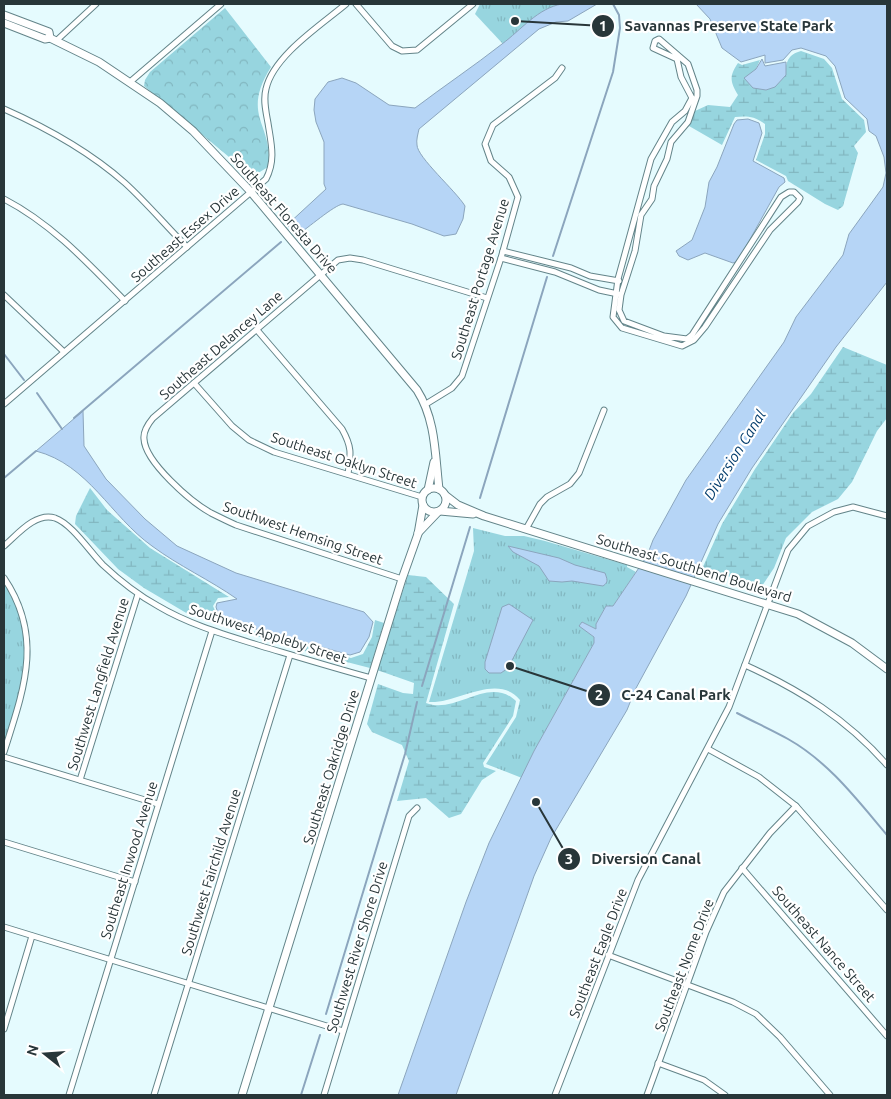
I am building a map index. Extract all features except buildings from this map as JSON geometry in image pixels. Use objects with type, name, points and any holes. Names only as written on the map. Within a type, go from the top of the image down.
[{"type":"street","points":[[53,39],[96,4]]},
{"type":"street","points":[[130,82],[222,4]]},
{"type":"street","name":"Southeast Essex Drive","points":[[4,404],[266,179],[272,168],[273,158],[265,104],[265,90],[271,73],[281,60],[346,4]]},
{"type":"street","points":[[356,4],[392,46],[402,51],[417,50],[473,4]]},
{"type":"street","name":"Southeast Floresta Drive","points":[[4,15],[49,32],[53,39]]},
{"type":"street","name":"Southeast Floresta Drive","points":[[4,24],[45,39],[53,39],[99,62],[130,82],[193,131],[250,192],[407,376],[426,404],[433,424],[442,492]]},
{"type":"street","points":[[618,294],[624,284],[636,251],[637,221],[639,197],[655,152],[672,122],[692,104],[692,98],[676,56],[688,64],[697,90],[688,122],[671,142],[654,186],[652,199],[637,221],[618,281],[618,294],[613,317],[615,322],[622,328],[652,335],[682,346],[692,338],[777,222],[800,198],[796,192],[789,192],[781,197],[692,338]]},
{"type":"street","name":"Southeast Portage Avenue","points":[[426,404],[452,388],[462,376],[501,258],[518,197],[510,177],[491,161],[485,144],[493,125],[555,78],[562,68]]},
{"type":"street","points":[[4,109],[54,134],[94,159],[125,183],[187,247]]},
{"type":"street","points":[[650,166],[661,170]]},
{"type":"street","points":[[4,199],[42,220],[76,250],[125,300]]},
{"type":"street","points":[[758,235],[764,239]]},
{"type":"street","points":[[503,251],[624,284]]},
{"type":"street","name":"Southeast Delancey Lane","points":[[144,437],[147,426],[153,418],[338,260],[350,258],[487,298]]},
{"type":"street","points":[[501,258],[529,265],[618,294]]},
{"type":"street","points":[[529,265],[531,258]]},
{"type":"street","points":[[729,279],[734,283]]},
{"type":"street","points":[[4,295],[64,352]]},
{"type":"street","points":[[257,330],[342,429],[350,444],[351,453],[348,474]]},
{"type":"street","name":"Southeast Oaklyn Street","points":[[194,383],[232,426],[249,440],[274,452],[348,474],[422,501]]},
{"type":"street","points":[[526,529],[540,504],[547,497],[570,484],[579,473],[604,410]]},
{"type":"street","name":"Southwest Hemsing Street","points":[[144,437],[146,448],[154,462],[192,500],[210,513],[236,525],[402,579]]},
{"type":"street","name":"Southeast Floresta Drive","points":[[428,490],[436,457]]},
{"type":"street","points":[[428,490],[442,492],[446,502],[439,511],[427,510],[422,501],[428,490]]},
{"type":"street","name":"Southeast Southbend Boulevard","points":[[442,492],[458,505],[481,516]]},
{"type":"street","name":"Southeast Oakridge Drive","points":[[242,1095],[402,579],[418,534],[422,501]]},
{"type":"street","name":"Southeast Eagle Drive","points":[[555,1095],[638,880],[729,707],[788,550],[808,526],[834,512],[853,507],[887,516]]},
{"type":"street","name":"Southeast Southbend Boulevard","points":[[439,511],[481,516],[798,614],[852,643],[887,670]]},
{"type":"street","name":"Southeast Oakridge Drive","points":[[418,534],[439,511]]},
{"type":"street","name":"Southwest Appleby Street","points":[[4,546],[35,520],[45,516],[53,517],[66,524],[103,565],[138,594],[177,617],[212,631],[371,678]]},
{"type":"street","points":[[4,578],[15,594],[25,621],[28,659],[24,687],[4,752]]},
{"type":"street","name":"Southwest Langfield Avenue","points":[[80,780],[138,594]]},
{"type":"street","name":"Southeast Inwood Avenue","points":[[69,1095],[212,631]]},
{"type":"street","name":"Southwest Fairchild Avenue","points":[[154,1095],[290,655]]},
{"type":"street","points":[[745,666],[783,683],[828,710],[861,737],[887,765]]},
{"type":"street","points":[[708,749],[773,787],[796,806],[887,910]]},
{"type":"street","points":[[4,757],[158,804]]},
{"type":"street","name":"Southeast Nome Drive","points":[[646,1095],[706,932],[724,892],[742,868],[796,806]]},
{"type":"street","name":"Southwest River Shore Drive","points":[[324,1095],[409,816],[417,808]]},
{"type":"street","points":[[4,842],[134,882]]},
{"type":"street","name":"Southeast Nance Street","points":[[742,868],[887,1036]]},
{"type":"street","points":[[4,927],[343,1031]]},
{"type":"street","points":[[4,1029],[32,936]]},
{"type":"street","points":[[608,955],[686,986],[733,1002],[756,1014],[780,1037],[830,1095]]},
{"type":"street","points":[[658,1063],[704,1080],[725,1095]]},
{"type":"green space","points":[[480,4],[580,4],[503,44],[475,14]]},
{"type":"green space","points":[[225,8],[271,67],[262,84],[258,98],[260,119],[269,152],[268,167],[253,176],[243,173],[229,157],[144,86],[150,72]]},
{"type":"green space","points":[[801,51],[824,59],[832,68],[842,99],[864,120],[866,132],[854,146],[858,153],[843,206],[838,210],[788,181],[786,176],[756,160],[765,134],[765,124],[761,121],[750,117],[735,117],[722,145],[689,126],[695,111],[708,105],[730,107],[738,95],[733,86],[732,75],[738,63],[742,65],[760,60],[756,69],[766,90],[781,81],[789,59],[793,54]]},
{"type":"green space","points":[[843,347],[887,365],[887,418],[877,431],[852,482],[838,499],[812,512],[786,538],[774,568],[762,586],[702,569],[722,524],[755,469],[793,413],[811,394]]},
{"type":"green space","points":[[90,488],[107,510],[150,548],[229,597],[218,598],[213,606],[220,622],[351,658],[363,654],[372,637],[375,620],[384,623],[370,668],[308,652],[188,614],[144,588],[118,569],[75,524],[76,516]]},
{"type":"green space","points":[[473,528],[505,536],[524,536],[545,541],[627,565],[627,567],[636,572],[613,606],[606,606],[596,624],[596,629],[582,622],[580,626],[594,637],[594,643],[534,751],[522,778],[486,764],[516,717],[520,700],[511,692],[500,689],[488,689],[452,699],[429,702],[474,551]]},
{"type":"green space","points":[[408,575],[426,577],[454,604],[426,703],[437,705],[449,704],[483,693],[494,692],[505,694],[516,701],[513,716],[483,763],[484,767],[496,771],[482,780],[461,814],[449,818],[426,798],[397,801],[409,761],[402,745],[372,732],[367,724],[378,684],[403,693],[413,694],[414,683],[377,670]]},
{"type":"green space","points":[[4,583],[15,603],[22,623],[25,663],[17,704],[4,746]]},
{"type":"water","points":[[562,4],[597,4],[568,21],[556,22],[539,29],[419,129],[417,145],[423,157],[465,206],[463,219],[456,234],[444,236],[412,224],[343,204],[333,208],[297,235],[287,225],[326,189],[324,184],[324,142],[316,122],[314,110],[315,99],[328,82],[342,78],[356,83],[389,105],[415,108],[491,52],[537,15],[553,6]]},
{"type":"water","points":[[696,4],[887,4],[887,282],[836,347],[752,468],[718,524],[686,596],[635,690],[627,710],[551,838],[534,876],[456,1095],[398,1095],[466,902],[489,843],[534,751],[594,643],[594,637],[579,626],[582,622],[596,629],[596,624],[606,606],[613,606],[647,556],[653,540],[686,480],[784,342],[796,317],[843,255],[849,234],[883,187],[886,173],[884,157],[876,136],[869,131],[867,119],[845,98],[835,66],[826,56],[801,48],[792,50],[783,60],[765,63],[765,55],[741,62],[722,48],[710,19]]},
{"type":"water","points":[[762,59],[765,66],[786,62],[786,75],[775,87],[766,90],[753,88],[744,78],[756,69]]},
{"type":"water","points":[[748,119],[759,123],[762,133],[753,161],[784,178],[785,182],[779,187],[738,261],[733,263],[705,253],[688,260],[679,256],[676,251],[692,240],[705,207],[709,182],[734,124],[737,120]]},
{"type":"water","points":[[83,411],[84,446],[106,479],[145,519],[177,546],[236,573],[364,612],[373,622],[369,637],[360,652],[350,655],[220,619],[216,607],[217,603],[237,599],[152,546],[137,534],[85,479],[54,458],[36,451]]},
{"type":"water","points":[[508,546],[559,558],[575,565],[605,573],[607,582],[603,586],[572,581],[549,581],[539,566],[513,552]]},
{"type":"water","points":[[509,604],[533,620],[508,668],[501,673],[489,673],[485,669],[485,662],[502,607]]},
{"type":"waterway","points":[[553,256],[613,72],[620,28],[619,15],[613,4]]},
{"type":"waterway","points":[[74,418],[281,242]]},
{"type":"waterway","points":[[480,498],[547,277]]},
{"type":"waterway","points":[[4,354],[24,380]]},
{"type":"waterway","points":[[37,393],[62,429]]},
{"type":"waterway","points":[[4,478],[36,451]]},
{"type":"waterway","points":[[422,686],[470,527]]},
{"type":"waterway","points":[[326,1014],[405,754],[417,702]]},
{"type":"waterway","points":[[737,713],[788,739],[817,759],[854,796],[887,835]]},
{"type":"waterway","points":[[301,1095],[320,1035]]},
{"type":"place","name":"Savannas Preserve State Park","points":[[515,21]]},
{"type":"place","name":"C-24 Canal Park","points":[[510,666]]},
{"type":"place","name":"Diversion Canal","points":[[536,802]]}]
